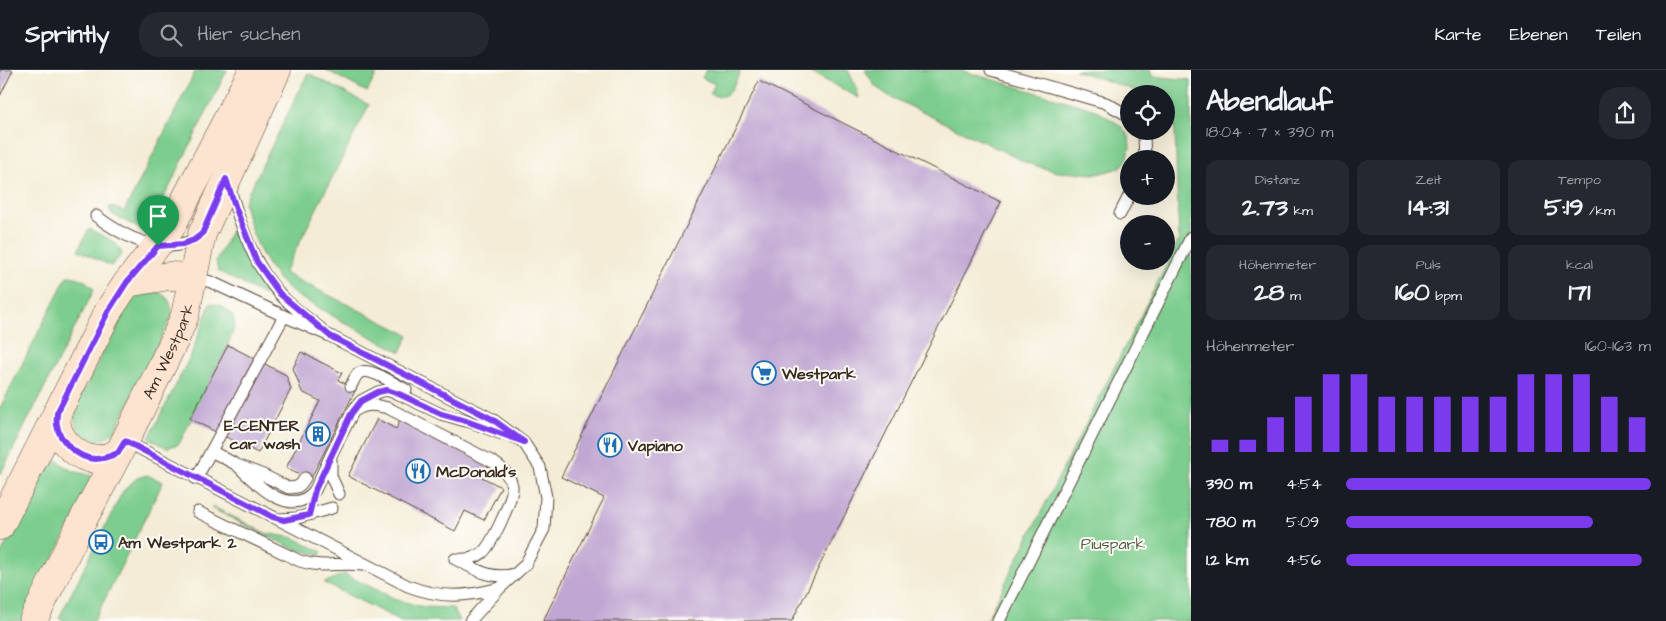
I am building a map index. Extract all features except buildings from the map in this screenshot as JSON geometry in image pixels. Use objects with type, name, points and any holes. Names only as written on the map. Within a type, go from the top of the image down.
[{"type":"main road","points":[[0,526],[98,330],[138,276],[148,244],[170,229],[190,194],[253,70]]},
{"type":"main road","name":"Am Westpark","points":[[33,621],[176,337],[184,315],[202,234],[278,70]]},
{"type":"main road","points":[[138,276],[193,277]]},
{"type":"main road","points":[[138,276],[166,283],[173,288],[182,302],[184,315]]},
{"type":"main road","points":[[57,413],[57,426],[60,435],[75,450],[93,459],[105,458],[121,447]]},
{"type":"lane","points":[[991,70],[1106,104],[1120,111]]},
{"type":"lane","points":[[226,179],[257,262],[280,294],[330,336]]},
{"type":"lane","points":[[1120,214],[1124,205]]},
{"type":"lane","points":[[96,216],[107,224],[148,244],[183,244],[194,240],[202,234]]},
{"type":"lane","points":[[999,621],[1191,237]]},
{"type":"lane","points":[[193,277],[211,282],[330,336],[492,419],[524,442],[540,467],[546,497],[544,529],[525,565],[500,588],[470,621]]},
{"type":"lane","points":[[196,479],[284,316]]},
{"type":"lane","points":[[351,386],[357,374],[364,371],[372,372],[466,421]]},
{"type":"lane","points":[[321,542],[314,534],[310,525],[309,515],[315,490],[351,414],[361,401],[378,392],[387,390],[399,394],[441,414],[524,442]]},
{"type":"lane","points":[[351,414],[364,406],[371,405],[388,408],[501,467],[512,487],[511,497],[488,547],[478,556],[464,560],[455,560],[488,575],[501,577],[516,574]]},
{"type":"lane","points":[[121,447],[196,479],[408,586],[436,594],[463,596],[500,588]]},
{"type":"lane","points":[[212,451],[237,465],[263,474],[289,488],[297,487],[305,478]]},
{"type":"lane","points":[[332,453],[331,476],[339,494]]},
{"type":"lane","points":[[237,465],[261,488],[284,500],[291,502],[307,498],[315,490]]},
{"type":"lane","points":[[273,517],[284,520],[332,508]]},
{"type":"lane","points":[[198,512],[312,566],[350,564],[375,569]]},
{"type":"green space","points":[[196,70],[227,70],[169,188],[142,230],[112,214],[109,209],[111,206],[124,212]]},
{"type":"green space","points":[[326,70],[387,70],[385,74],[378,71],[367,92]]},
{"type":"green space","points":[[706,70],[741,70],[730,91],[722,96],[717,96],[710,94],[715,84],[702,78]]},
{"type":"green space","points":[[806,70],[848,70],[859,98]]},
{"type":"green space","points":[[865,70],[960,70],[1096,110],[1120,125],[1120,140],[1129,140],[1130,148],[1130,150],[1120,150],[1120,168],[1097,174],[1057,172],[1027,163],[889,96],[875,86]]},
{"type":"green space","name":"Piuspark","points":[[1075,70],[1151,70],[1151,76],[1191,80],[1191,621],[986,621],[1164,270],[1175,270],[1175,248],[1179,240],[1175,85],[1120,85]]},
{"type":"green space","points":[[308,73],[369,105],[284,273],[409,335],[401,352],[299,297],[288,289],[264,258],[250,225],[244,202]]},
{"type":"green space","points":[[89,229],[108,238],[120,249],[122,254],[111,266],[78,250]]},
{"type":"green space","points":[[232,229],[269,295],[264,295],[218,271],[216,261]]},
{"type":"green space","points":[[67,276],[82,280],[94,290],[0,475],[0,408]]},
{"type":"green space","points":[[147,290],[158,293],[169,300],[172,316],[115,431],[98,441],[91,441],[81,435],[77,428],[74,410],[131,297]]},
{"type":"green space","points":[[210,304],[220,306],[230,313],[234,321],[233,330],[228,345],[179,444],[167,448],[149,438],[191,355]]},
{"type":"green space","points":[[53,456],[68,468],[94,478],[22,621],[0,621],[0,556],[50,458]]},
{"type":"green space","points":[[147,475],[163,482],[94,621],[65,621],[59,618],[123,491],[137,478]]},
{"type":"green space","points":[[213,507],[265,533],[294,538],[322,552],[320,555],[292,548],[211,508]]},
{"type":"green space","points":[[344,574],[400,601],[424,607],[453,608],[459,621],[401,621],[324,583]]},
{"type":"place","name":"Westpark","points":[[764,373]]},
{"type":"place","name":"E-CENTER car wash","points":[[318,434]]},
{"type":"place","name":"Vapiano","points":[[610,445]]},
{"type":"place","name":"McDonald's","points":[[418,471]]},
{"type":"place","name":"Am Westpark 2","points":[[101,542]]},
{"type":"route","points":[[226,179],[257,262],[280,294],[330,336],[492,419],[524,442],[441,414],[399,394],[387,390],[378,392],[361,401],[351,414],[315,490],[309,515],[284,520],[273,517],[196,479],[125,441],[118,453],[105,458],[93,459],[84,456],[67,444],[60,435],[57,426],[57,413],[117,296],[158,246],[183,244],[194,240],[202,234],[226,179]]}]
